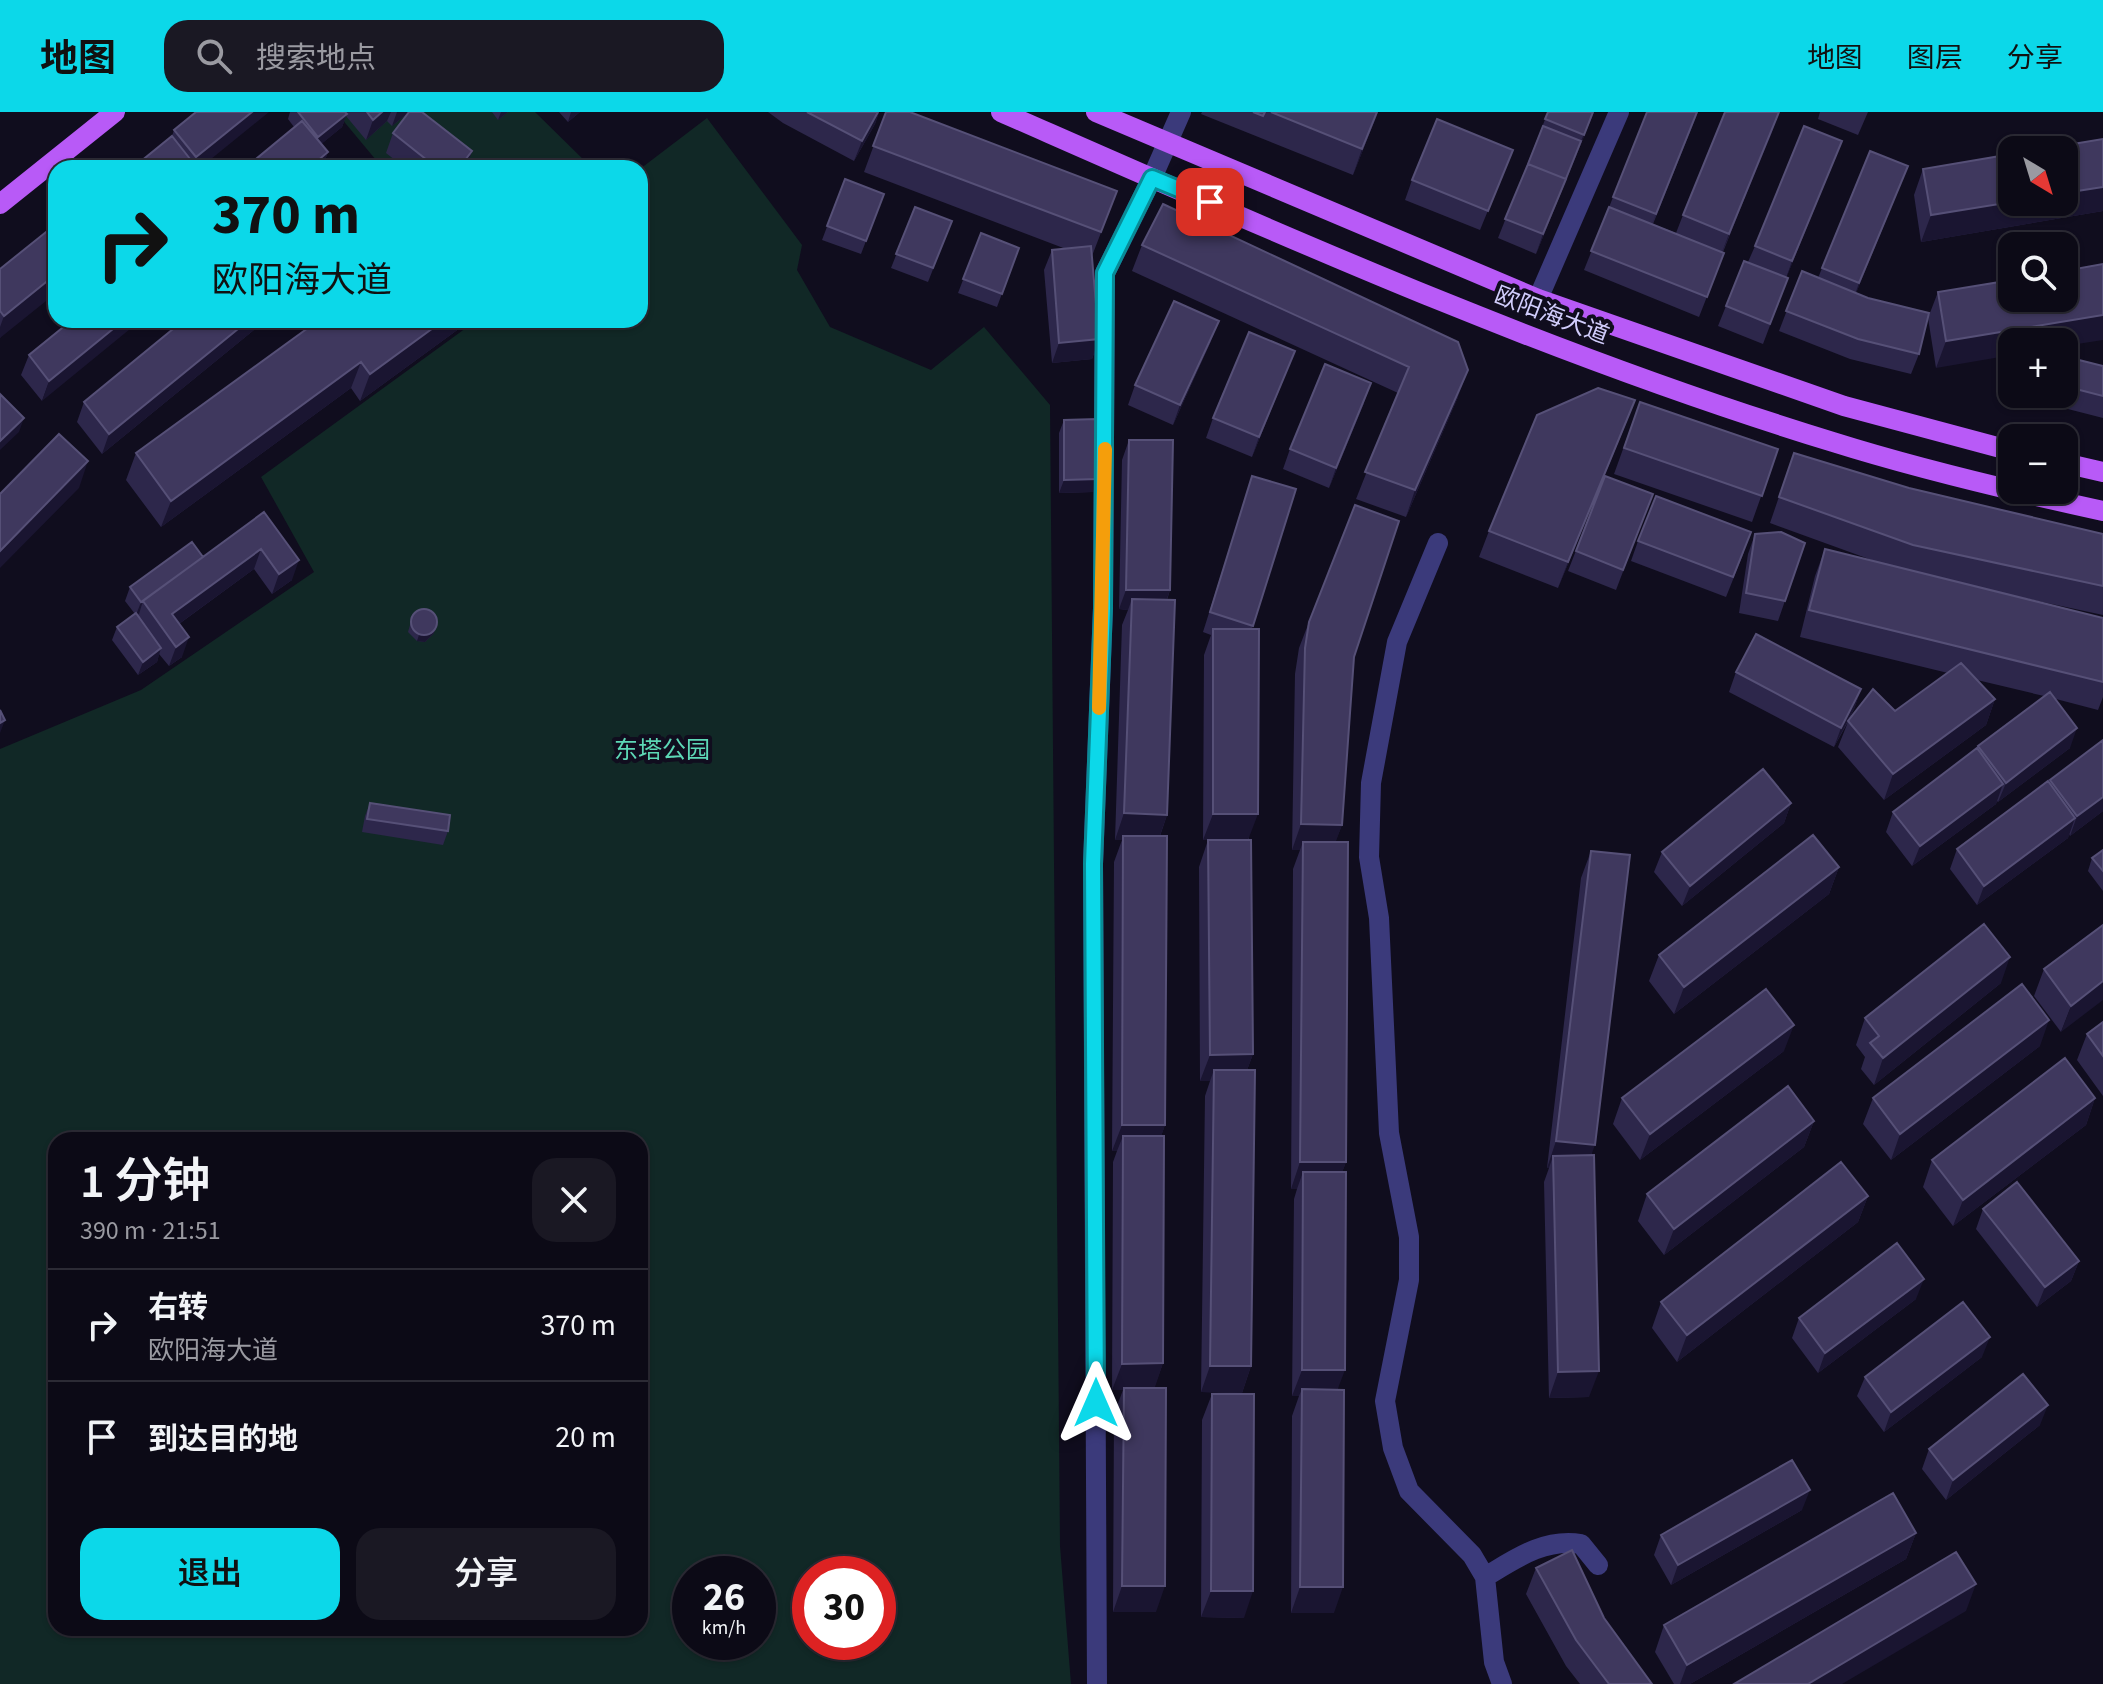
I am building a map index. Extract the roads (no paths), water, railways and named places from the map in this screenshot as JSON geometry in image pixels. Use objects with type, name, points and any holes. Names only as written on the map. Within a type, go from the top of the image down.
[{"type":"main road","points":[[55,160],[115,112]]},
{"type":"main road","name":"欧阳海大道","points":[[1001,112],[1524,334],[1833,442],[1936,472],[2103,511]]},
{"type":"main road","name":"欧阳海大道","points":[[1096,112],[1538,299],[1844,406],[1998,447]]},
{"type":"main road","points":[[0,204],[48,166]]},
{"type":"main road","points":[[2078,466],[2103,472]]},
{"type":"street","points":[[1097,1684],[1093,864],[1103,608],[1105,273],[1181,112]]},
{"type":"street","points":[[1538,299],[1619,112]]},
{"type":"street","points":[[1438,543],[1397,642],[1371,783],[1369,857],[1379,918],[1389,1133],[1409,1237],[1409,1280],[1385,1401],[1393,1448],[1409,1491],[1472,1555],[1485,1577],[1494,1662],[1502,1684]]},
{"type":"street","points":[[1485,1577],[1525,1553],[1561,1541],[1581,1544],[1598,1565]]},
{"type":"park label","name":"东塔公园","points":[[662,750]]}]
